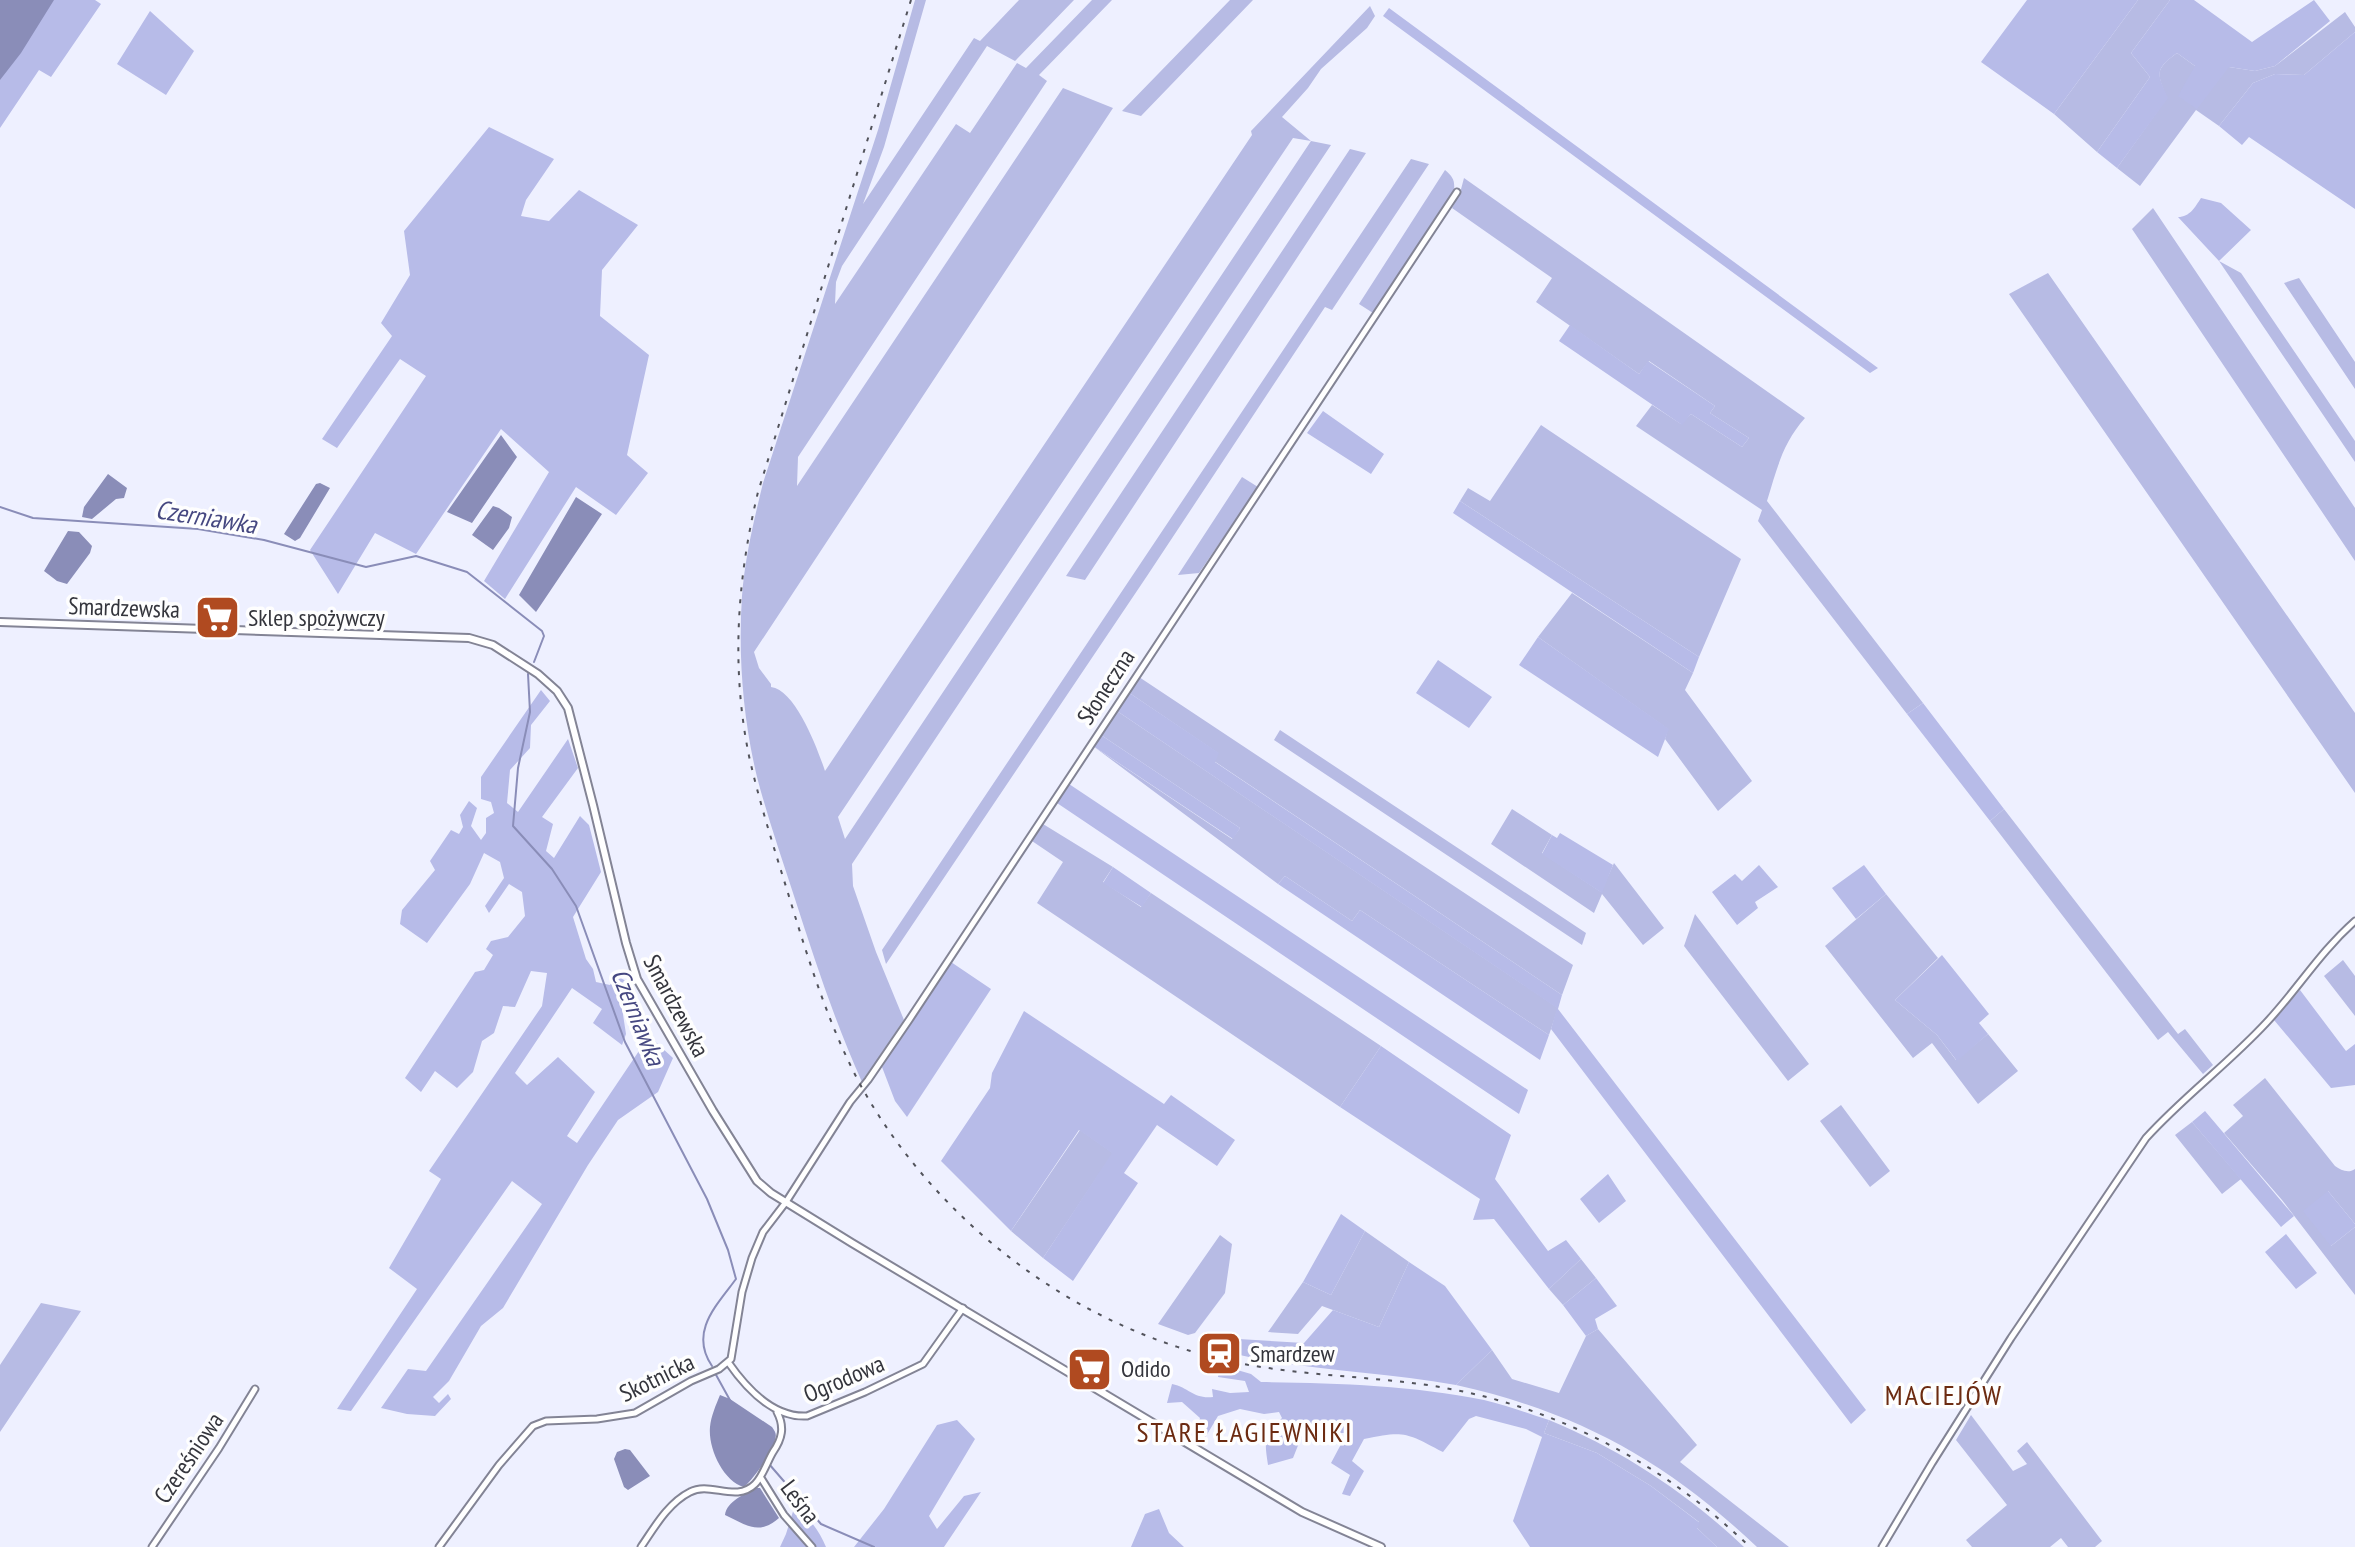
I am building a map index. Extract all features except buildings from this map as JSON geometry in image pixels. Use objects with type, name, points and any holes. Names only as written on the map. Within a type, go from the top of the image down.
[{"type":"street","name":"Słoneczna","points":[[786,1202],[1457,192]]},
{"type":"street","name":"Smardzewska","points":[[0,622],[469,638],[493,645],[548,681],[563,700],[571,717],[637,979],[747,1168],[763,1187],[1296,1508],[1381,1547]]},
{"type":"street","points":[[1882,1547],[2011,1338],[2141,1145],[2171,1111],[2267,1022],[2316,959],[2355,921]]},
{"type":"street","name":"Skotnicka","points":[[439,1547],[499,1465],[533,1426],[546,1421],[597,1419],[635,1413],[728,1362],[733,1354],[742,1292],[752,1258],[763,1232],[786,1202]]},
{"type":"street","name":"Ogrodowa","points":[[728,1362],[740,1379],[775,1410],[807,1416],[923,1364],[963,1308]]},
{"type":"street","name":"Czereśniowa","points":[[152,1547],[255,1389]]},
{"type":"street","points":[[641,1547],[668,1511],[689,1492],[701,1489],[741,1492],[753,1486],[781,1440],[782,1425],[775,1410]]},
{"type":"street","name":"Leśna","points":[[760,1477],[784,1515],[812,1547]]},
{"type":"shaded area","points":[[0,0],[54,0],[0,80]]},
{"type":"shaded area","points":[[37,0],[95,0],[101,4],[51,77],[39,70],[0,128],[0,58]]},
{"type":"shaded area","points":[[915,0],[926,0],[884,147],[863,204],[974,38],[980,41],[1019,0],[1074,0],[1015,61],[987,46],[842,266],[836,282],[835,304],[956,124],[970,133],[1017,63],[1026,68],[1092,0],[1112,0],[1039,75],[1047,81],[798,457],[797,486],[1063,88],[1113,108],[754,652],[759,668],[771,687],[789,698],[797,709],[825,771],[1252,135],[1251,131],[1370,6],[1375,16],[1367,28],[1321,69],[1282,117],[1311,141],[1331,145],[852,864],[853,886],[904,1020],[862,1082],[818,968],[757,777],[745,710],[741,619],[743,581],[763,483],[878,130]],"holes":[[[1293,138],[1311,141],[845,839],[838,817]]]},
{"type":"shaded area","points":[[1230,0],[1253,0],[1141,116],[1122,111]]},
{"type":"shaded area","points":[[2027,0],[2138,0],[2054,114],[1981,62]]},
{"type":"shaded area","points":[[2138,0],[2170,0],[2131,53],[2150,77],[2097,152],[2054,114]]},
{"type":"shaded area","points":[[2170,0],[2194,0],[2252,42],[2314,0],[2330,21],[2275,66],[2255,71],[2229,67],[2197,109],[2178,96],[2195,66],[2177,53],[2160,72],[2168,98],[2117,168],[2097,152],[2150,77],[2131,53]]},
{"type":"shaded area","points":[[1389,8],[1878,368],[1870,373],[1383,16]]},
{"type":"shaded area","points":[[150,11],[194,51],[166,95],[117,64]]},
{"type":"shaded area","points":[[2345,12],[2355,32],[2304,75],[2275,74],[2253,83],[2219,126],[2196,110],[2140,186],[2117,168],[2167,98],[2160,72],[2177,53],[2195,66],[2255,71],[2275,66]]},
{"type":"shaded area","points":[[2355,32],[2355,209],[2249,137],[2242,145],[2219,126],[2253,83],[2275,74],[2304,75]]},
{"type":"shaded area","points":[[489,127],[554,159],[526,200],[521,216],[549,221],[579,190],[638,225],[602,270],[600,316],[649,355],[627,455],[648,473],[616,515],[576,487],[505,599],[484,581],[549,472],[501,429],[416,554],[375,533],[338,594],[310,550],[426,376],[400,359],[337,448],[322,439],[392,336],[381,323],[410,275],[404,231]]},
{"type":"shaded area","points":[[1350,149],[1366,153],[1085,580],[1066,576]]},
{"type":"shaded area","points":[[1411,159],[1429,164],[1332,310],[1325,307],[886,964],[882,950]]},
{"type":"shaded area","points":[[1445,170],[1453,179],[1454,191],[1373,313],[1359,304]]},
{"type":"shaded area","points":[[1464,178],[1805,418],[1786,447],[1767,501],[1923,703],[1907,714],[1758,521],[1762,510],[1636,426],[1652,405],[1681,424],[1691,414],[1742,447],[1749,438],[1710,413],[1715,406],[1649,361],[1639,374],[1536,302],[1552,278],[1452,208]]},
{"type":"shaded area","points":[[2201,198],[2221,203],[2251,230],[2219,261],[2178,217],[2189,213]]},
{"type":"shaded area","points":[[2153,208],[2355,508],[2355,561],[2132,229]]},
{"type":"shaded area","points":[[2219,261],[2241,273],[2355,441],[2355,462]]},
{"type":"shaded area","points":[[2048,273],[2355,713],[2355,793],[2009,294]]},
{"type":"shaded area","points":[[2299,278],[2355,362],[2355,389],[2284,283]]},
{"type":"shaded area","points":[[1570,325],[1639,374],[1648,361],[1715,406],[1710,413],[1749,438],[1742,447],[1691,414],[1682,425],[1559,341]]},
{"type":"shaded area","points":[[1323,411],[1384,454],[1371,474],[1307,433]]},
{"type":"shaded area","points":[[1541,425],[1741,559],[1699,657],[1460,501],[1468,488],[1490,501]]},
{"type":"shaded area","points":[[501,435],[517,457],[472,523],[447,512]]},
{"type":"shaded area","points":[[108,474],[127,488],[124,498],[116,499],[92,519],[82,517],[84,507]]},
{"type":"shaded area","points":[[1242,477],[1258,487],[1199,573],[1178,575]]},
{"type":"shaded area","points":[[316,484],[330,488],[300,538],[295,541],[284,534]]},
{"type":"shaded area","points":[[576,497],[602,514],[536,612],[519,595]]},
{"type":"shaded area","points":[[1460,501],[1699,657],[1693,673],[1453,513]]},
{"type":"shaded area","points":[[493,506],[512,517],[509,528],[493,550],[472,535]]},
{"type":"shaded area","points":[[68,531],[79,532],[92,546],[67,584],[44,571]]},
{"type":"shaded area","points":[[1572,593],[1693,673],[1685,690],[1752,781],[1718,811],[1665,739],[1668,729],[1538,637]]},
{"type":"shaded area","points":[[1538,637],[1669,729],[1658,757],[1519,665]]},
{"type":"shaded area","points":[[1438,660],[1492,697],[1469,728],[1416,693]]},
{"type":"shaded area","points":[[1139,677],[1573,965],[1562,995],[1214,761],[1218,753],[1128,692]]},
{"type":"shaded area","points":[[541,690],[550,701],[531,725],[530,748],[510,770],[507,803],[518,812],[568,739],[578,768],[542,817],[553,824],[546,851],[554,858],[580,816],[589,825],[601,872],[573,917],[596,982],[610,985],[617,976],[626,981],[630,994],[622,1008],[626,1034],[622,1045],[593,1023],[602,1009],[572,988],[515,1073],[527,1085],[558,1057],[595,1092],[567,1136],[577,1143],[649,1036],[673,1058],[658,1092],[618,1120],[503,1308],[481,1326],[449,1381],[433,1397],[439,1403],[448,1394],[451,1399],[435,1416],[381,1408],[408,1369],[426,1371],[542,1204],[512,1181],[351,1411],[337,1409],[417,1289],[389,1268],[441,1179],[429,1171],[542,1006],[547,973],[531,971],[515,1007],[503,1006],[494,1033],[482,1041],[473,1072],[457,1088],[435,1071],[421,1092],[405,1078],[475,972],[484,970],[493,955],[486,949],[491,941],[508,937],[525,916],[522,892],[509,884],[489,913],[485,906],[504,878],[500,862],[484,853],[470,884],[427,943],[400,924],[402,910],[435,870],[430,861],[451,830],[459,834],[463,827],[460,815],[469,801],[477,808],[471,826],[481,840],[486,833],[486,818],[494,813],[491,802],[481,799],[481,777]]},
{"type":"shaded area","points":[[1128,692],[1219,753],[1215,762],[1562,995],[1558,1009],[1866,1410],[1851,1424],[1551,1029],[1557,1008],[1117,711]]},
{"type":"shaded area","points":[[1923,703],[2004,809],[1990,821],[1907,714]]},
{"type":"shaded area","points":[[1117,711],[1558,1008],[1549,1035],[1360,910],[1352,921],[1285,876],[1278,884],[1093,746],[1232,839],[1240,828],[1101,735]]},
{"type":"shaded area","points":[[1280,730],[1586,933],[1582,945],[1274,740]]},
{"type":"shaded area","points":[[1101,735],[1240,828],[1233,839],[1093,746]]},
{"type":"shaded area","points":[[1069,784],[1528,1090],[1519,1114],[1057,803]]},
{"type":"shaded area","points":[[1512,809],[1552,835],[1542,853],[1601,892],[1614,863],[1664,928],[1643,945],[1602,894],[1594,913],[1491,844]]},
{"type":"shaded area","points":[[2004,809],[2178,1034],[2185,1029],[2213,1065],[2203,1074],[2168,1032],[2158,1040],[1990,821]]},
{"type":"shaded area","points":[[1043,824],[1113,867],[1103,882],[1141,907],[1151,893],[1381,1046],[1340,1107],[1037,903],[1063,862],[1032,841]]},
{"type":"shaded area","points":[[1560,833],[1613,865],[1602,893],[1542,854],[1552,835],[1557,838]]},
{"type":"shaded area","points":[[1759,865],[1778,887],[1755,902],[1758,908],[1737,925],[1712,892],[1735,874],[1742,881]]},
{"type":"shaded area","points":[[1864,865],[1886,894],[1856,919],[1832,888]]},
{"type":"shaded area","points":[[1113,867],[1151,893],[1142,907],[1103,883]]},
{"type":"shaded area","points":[[1285,876],[1352,921],[1360,910],[1549,1035],[1540,1060],[1278,884]]},
{"type":"shaded area","points":[[1886,894],[1938,958],[1895,1000],[1937,1035],[1956,1060],[1988,1034],[2018,1071],[1978,1104],[1932,1043],[1913,1058],[1825,946]]},
{"type":"shaded area","points":[[1695,914],[1809,1064],[1788,1081],[1684,946]]},
{"type":"shaded area","points":[[1942,955],[1989,1014],[1979,1023],[1988,1034],[1957,1061],[1937,1035],[1895,1000]]},
{"type":"shaded area","points":[[2343,960],[2355,976],[2355,1016],[2324,976]]},
{"type":"shaded area","points":[[951,962],[991,989],[907,1117],[895,1101],[882,1067]]},
{"type":"shaded area","points":[[2300,990],[2346,1051],[2355,1044],[2355,1085],[2331,1088],[2274,1020]]},
{"type":"shaded area","points":[[1024,1011],[1164,1104],[1171,1095],[1235,1140],[1217,1166],[1157,1125],[1124,1173],[1138,1183],[1073,1281],[1043,1258],[1112,1153],[1079,1130],[1011,1231],[941,1161],[990,1088],[992,1073]]},
{"type":"shaded area","points":[[1381,1046],[1511,1135],[1495,1179],[1548,1251],[1566,1240],[1581,1259],[1549,1289],[1494,1219],[1473,1220],[1480,1199],[1340,1107]]},
{"type":"shaded area","points":[[2265,1078],[2335,1166],[2347,1171],[2355,1169],[2355,1224],[2328,1191],[2331,1246],[2355,1227],[2355,1295],[2282,1200],[2224,1133],[2243,1116],[2233,1105]]},
{"type":"shaded area","points":[[1841,1105],[1890,1171],[1870,1187],[1820,1121]]},
{"type":"shaded area","points":[[2205,1111],[2294,1216],[2281,1227],[2192,1122]]},
{"type":"shaded area","points":[[2192,1122],[2241,1179],[2222,1194],[2175,1135]]},
{"type":"shaded area","points":[[1080,1130],[1113,1153],[1043,1258],[1011,1231]]},
{"type":"shaded area","points":[[1608,1174],[1626,1201],[1599,1223],[1580,1199]]},
{"type":"shaded area","points":[[2328,1191],[2355,1224],[2331,1246],[2303,1211]]},
{"type":"shaded area","points":[[1341,1214],[1365,1231],[1331,1295],[1303,1282]]},
{"type":"shaded area","points":[[1365,1231],[1409,1262],[1379,1327],[1322,1306],[1298,1334],[1268,1332],[1303,1282],[1331,1295]]},
{"type":"shaded area","points":[[2286,1234],[2317,1273],[2296,1289],[2265,1252]]},
{"type":"shaded area","points":[[1220,1235],[1232,1244],[1225,1293],[1195,1333],[1188,1335],[1158,1324]]},
{"type":"shaded area","points":[[1581,1259],[1596,1278],[1563,1305],[1549,1289]]},
{"type":"shaded area","points":[[1409,1262],[1445,1286],[1492,1350],[1456,1385],[1262,1360],[1199,1344],[1222,1338],[1304,1343],[1333,1310],[1379,1327]]},
{"type":"shaded area","points":[[1596,1278],[1617,1306],[1595,1319],[1598,1329],[1586,1336],[1563,1305]]},
{"type":"shaded area","points":[[41,1303],[81,1311],[0,1432],[0,1365]]},
{"type":"shaded area","points":[[1598,1329],[1697,1445],[1680,1462],[1789,1547],[1757,1547],[1689,1489],[1654,1465],[1581,1425],[1500,1396],[1456,1385],[1492,1350],[1512,1379],[1559,1393],[1586,1336]]},
{"type":"shaded area","points":[[1220,1365],[1251,1374],[1261,1382],[1345,1384],[1429,1391],[1484,1400],[1549,1420],[1544,1433],[1597,1453],[1651,1486],[1700,1523],[1697,1528],[1717,1547],[1530,1547],[1513,1521],[1542,1437],[1526,1429],[1476,1416],[1469,1419],[1443,1452],[1405,1435],[1364,1439],[1352,1461],[1364,1471],[1350,1496],[1342,1494],[1350,1475],[1331,1463],[1347,1433],[1303,1433],[1293,1458],[1268,1465],[1267,1438],[1282,1418],[1279,1412],[1264,1414],[1240,1409],[1218,1416],[1202,1443],[1193,1441],[1200,1418],[1182,1402],[1167,1403],[1172,1384],[1206,1397],[1213,1397],[1212,1389],[1230,1393],[1249,1392],[1245,1381],[1218,1377]]},
{"type":"shaded area","points":[[720,1395],[772,1427],[775,1433],[776,1438],[767,1458],[744,1487],[736,1484],[723,1471],[714,1454],[711,1423]]},
{"type":"shaded area","points":[[1971,1415],[2013,1471],[2027,1464],[2017,1451],[2027,1442],[2102,1541],[2095,1547],[2068,1547],[2061,1538],[2050,1547],[1972,1547],[1966,1540],[2007,1505],[1956,1440]]},
{"type":"shaded area","points":[[957,1420],[975,1439],[929,1516],[937,1529],[964,1496],[981,1492],[944,1547],[854,1547],[884,1509],[937,1425]]},
{"type":"shaded area","points":[[1549,1420],[1602,1445],[1652,1474],[1700,1509],[1744,1547],[1717,1547],[1696,1527],[1699,1522],[1651,1486],[1597,1453],[1544,1433]]},
{"type":"shaded area","points":[[630,1450],[650,1476],[628,1490],[624,1487],[614,1459],[617,1452]]},
{"type":"shaded area","points":[[760,1488],[779,1518],[758,1528],[725,1515],[733,1502]]},
{"type":"shaded area","points":[[795,1505],[813,1524],[826,1547],[780,1547]]},
{"type":"shaded area","points":[[1159,1509],[1169,1533],[1184,1547],[1131,1547],[1145,1514]]},
{"type":"waterway","name":"Czerniawka","points":[[0,507],[33,518],[198,529],[264,540],[366,567],[416,556],[467,572],[542,631],[544,636],[534,662]]},
{"type":"waterway","name":"Czerniawka","points":[[528,674],[530,712],[518,768],[513,826],[552,869],[576,906],[625,1042],[707,1199],[728,1250],[736,1279],[714,1309],[704,1331],[703,1342],[712,1366]]},
{"type":"waterway","points":[[715,1373],[731,1402]]},
{"type":"waterway","name":"Czerniawka","points":[[769,1464],[821,1524],[874,1547]]},
{"type":"railway","points":[[911,0],[758,492],[745,558],[739,624],[743,723],[759,796],[816,981],[861,1086],[893,1137],[931,1184],[973,1227],[1020,1265],[1071,1299],[1124,1326],[1181,1348],[1239,1363],[1467,1392],[1556,1420],[1638,1461],[1715,1515],[1750,1547]]},
{"type":"place","name":"Sklep spożywczy","points":[[217,618]]},
{"type":"place","name":"Smardzew","points":[[1219,1354]]},
{"type":"place","name":"Odido","points":[[1090,1369]]},
{"type":"district","name":"MACIEJÓW","points":[[1944,1395]]},
{"type":"district","name":"STARE ŁAGIEWNIKI","points":[[1245,1432]]}]
